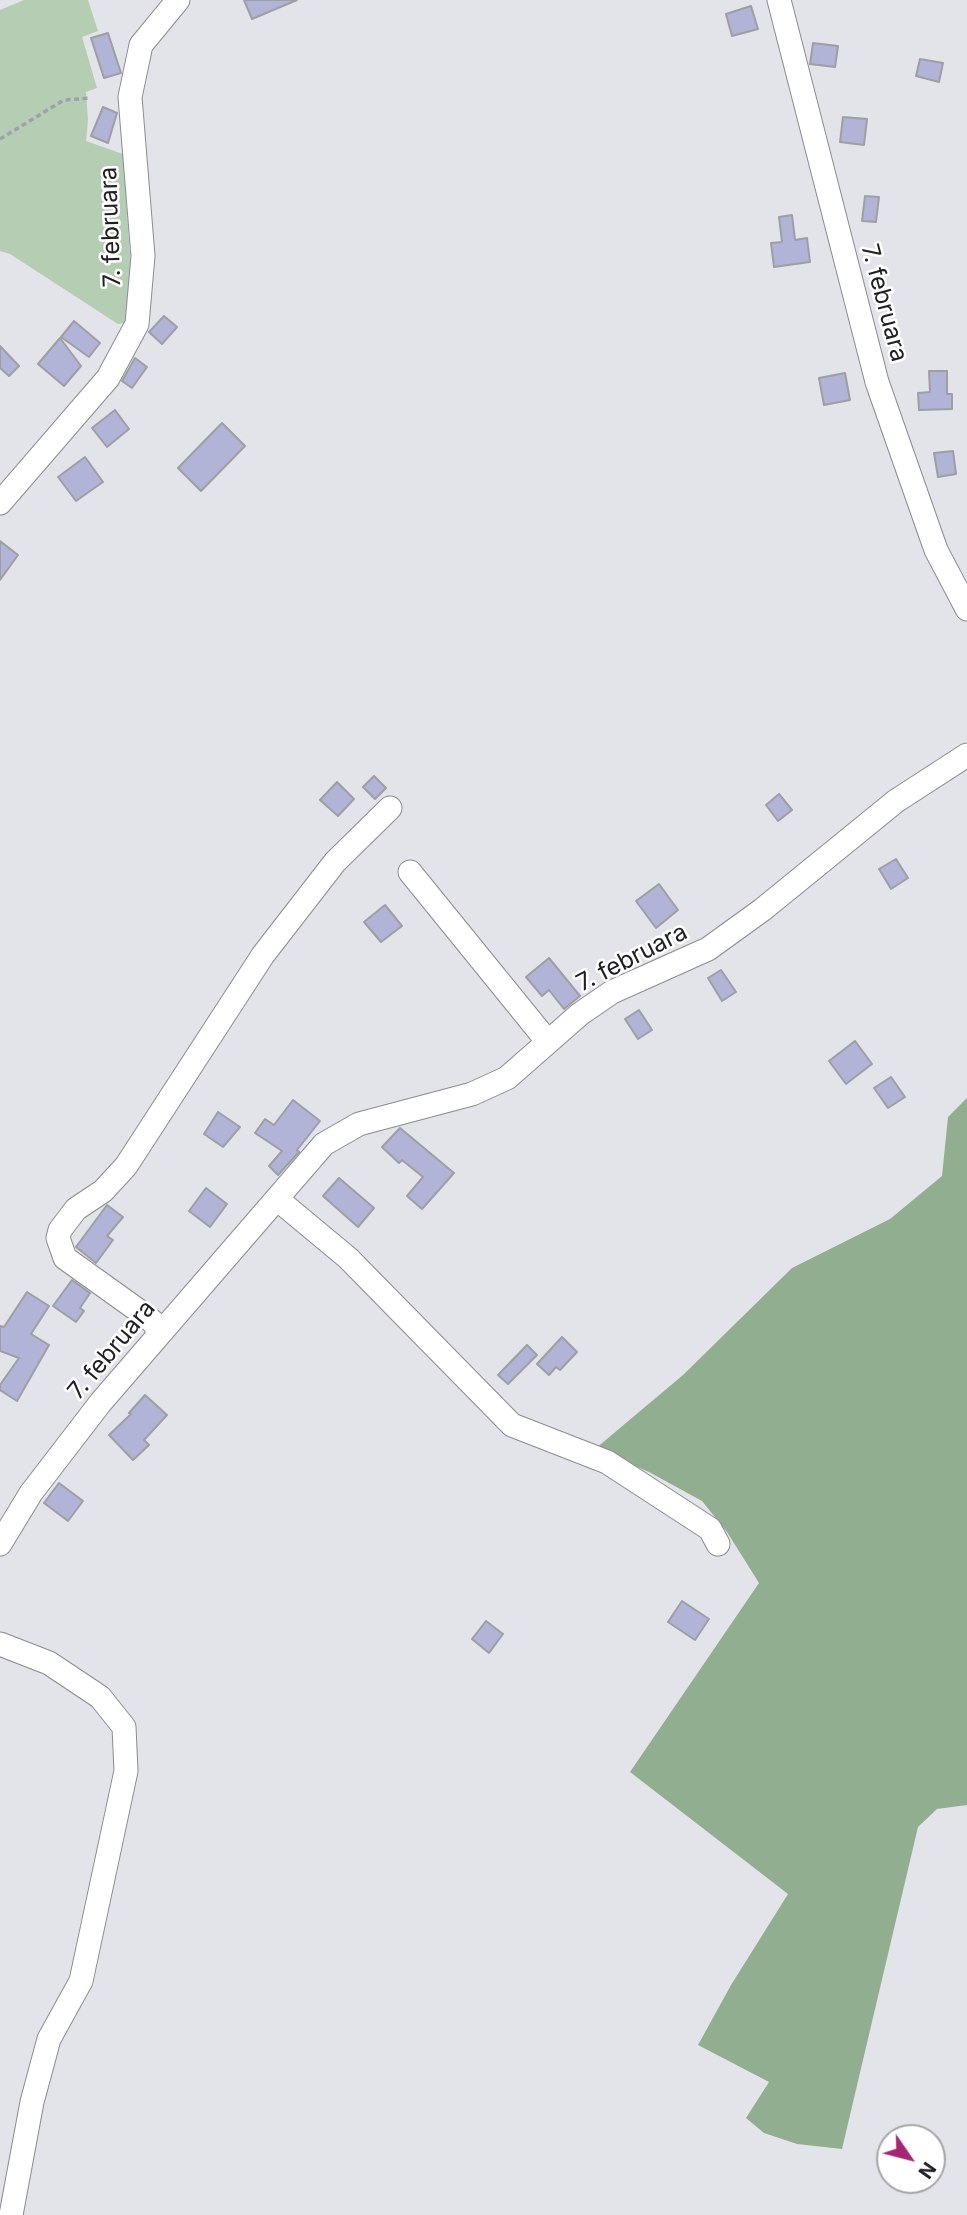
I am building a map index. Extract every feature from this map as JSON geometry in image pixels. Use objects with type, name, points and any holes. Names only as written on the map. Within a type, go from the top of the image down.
[{"type":"street","name":"7. februara","points":[[0,503],[108,378],[136,324],[143,256],[130,97],[141,45],[160,9],[178,0]]},
{"type":"street","name":"7. februara","points":[[779,0],[877,382],[936,550],[967,609]]},
{"type":"street","name":"7. februara","points":[[0,1544],[32,1493],[101,1402],[324,1144],[359,1124],[489,1088],[507,1078],[580,1014],[612,992],[708,949],[762,910],[896,801],[967,755]]},
{"type":"street","points":[[159,1334],[154,1323],[146,1316],[65,1258],[58,1238],[60,1230],[76,1209],[103,1191],[126,1166],[263,955],[335,862],[390,808]]},
{"type":"street","points":[[410,872],[548,1042]]},
{"type":"street","points":[[276,1199],[348,1258],[512,1424],[620,1469],[710,1529],[719,1544]]},
{"type":"street","points":[[0,1644],[49,1663],[100,1696],[124,1727],[126,1771],[81,1981],[49,2039],[32,2102],[11,2215]]},
{"type":"path","points":[[0,139],[64,100],[91,98]]},
{"type":"green space","points":[[24,0],[88,0],[98,31],[82,37],[97,88],[86,92],[86,141],[123,154],[131,270],[128,317],[124,323],[118,324],[10,254],[0,251],[0,10]]},
{"type":"green space","points":[[967,1098],[967,1805],[937,1809],[918,1827],[842,2149],[797,2144],[764,2133],[746,2118],[769,2082],[698,2045],[731,1985],[788,1894],[630,1772],[759,1583],[727,1532],[702,1501],[649,1472],[595,1449],[683,1375],[792,1268],[890,1219],[942,1176],[948,1117]]},
{"type":"building","points":[[244,0],[297,0],[252,19]]},
{"type":"building","points":[[751,6],[758,29],[732,36],[726,14]]},
{"type":"building","points":[[108,33],[121,73],[104,78],[91,38]]},
{"type":"building","points":[[813,43],[838,46],[835,67],[810,64]]},
{"type":"building","points":[[920,59],[943,63],[939,82],[916,76]]},
{"type":"building","points":[[103,107],[117,113],[108,143],[91,136]]},
{"type":"building","points":[[843,117],[867,119],[864,145],[840,142]]},
{"type":"building","points":[[865,196],[879,197],[876,222],[862,221]]},
{"type":"building","points":[[792,215],[795,240],[807,238],[810,262],[774,267],[771,243],[782,242],[779,217]]},
{"type":"building","points":[[164,316],[177,327],[162,344],[149,332]]},
{"type":"building","points":[[74,321],[100,343],[89,357],[61,337]]},
{"type":"building","points":[[60,338],[81,366],[64,386],[38,364]]},
{"type":"building","points":[[0,346],[19,366],[9,376],[0,368]]},
{"type":"building","points":[[135,358],[147,367],[132,388],[122,381]]},
{"type":"building","points":[[929,371],[947,371],[947,394],[952,394],[952,409],[919,410],[918,393],[930,392]]},
{"type":"building","points":[[845,373],[850,400],[824,405],[819,378]]},
{"type":"building","points":[[115,410],[129,429],[107,447],[92,428]]},
{"type":"building","points":[[222,423],[245,446],[201,491],[178,468]]},
{"type":"building","points":[[953,451],[956,474],[938,477],[934,453]]},
{"type":"building","points":[[85,457],[103,482],[76,501],[58,477]]},
{"type":"building","points":[[0,541],[18,555],[0,580]]},
{"type":"building","points":[[374,776],[386,788],[375,799],[363,787]]},
{"type":"building","points":[[337,782],[354,799],[338,816],[320,800]]},
{"type":"building","points":[[779,794],[792,810],[778,821],[766,805]]},
{"type":"building","points":[[896,859],[908,878],[891,889],[879,869]]},
{"type":"building","points":[[659,884],[678,910],[656,928],[636,901]]},
{"type":"building","points":[[385,905],[402,926],[381,942],[364,922]]},
{"type":"building","points":[[549,958],[580,996],[564,1009],[549,990],[542,996],[526,977]]},
{"type":"building","points":[[721,970],[736,992],[722,1001],[708,978]]},
{"type":"building","points":[[639,1010],[652,1030],[638,1039],[625,1019]]},
{"type":"building","points":[[855,1041],[872,1064],[846,1084],[829,1061]]},
{"type":"building","points":[[891,1077],[905,1097],[888,1108],[874,1088]]},
{"type":"building","points":[[293,1100],[320,1121],[297,1150],[299,1152],[278,1175],[269,1166],[282,1151],[255,1133],[265,1119],[274,1125]]},
{"type":"building","points":[[218,1112],[240,1127],[223,1147],[204,1134]]},
{"type":"building","points":[[400,1128],[454,1173],[422,1209],[407,1196],[423,1177],[402,1160],[399,1163],[382,1147]]},
{"type":"building","points":[[339,1178],[374,1208],[358,1227],[323,1196]]},
{"type":"building","points":[[206,1188],[227,1204],[210,1227],[189,1211]]},
{"type":"building","points":[[107,1205],[123,1217],[107,1236],[113,1240],[96,1263],[76,1247]]},
{"type":"building","points":[[72,1280],[90,1293],[80,1308],[84,1311],[76,1322],[53,1306]]},
{"type":"building","points":[[27,1292],[49,1306],[31,1334],[49,1345],[17,1401],[0,1390],[0,1385],[19,1358],[0,1351],[0,1326],[4,1327]]},
{"type":"building","points":[[562,1337],[577,1352],[560,1370],[556,1367],[549,1375],[537,1364]]},
{"type":"building","points":[[527,1345],[537,1355],[508,1384],[498,1375]]},
{"type":"building","points":[[145,1395],[167,1415],[144,1440],[149,1445],[133,1460],[109,1435],[131,1414],[129,1413]]},
{"type":"building","points":[[59,1483],[83,1501],[68,1521],[44,1503]]},
{"type":"building","points":[[682,1601],[709,1619],[695,1640],[668,1622]]},
{"type":"building","points":[[486,1621],[503,1634],[489,1653],[472,1639]]}]
